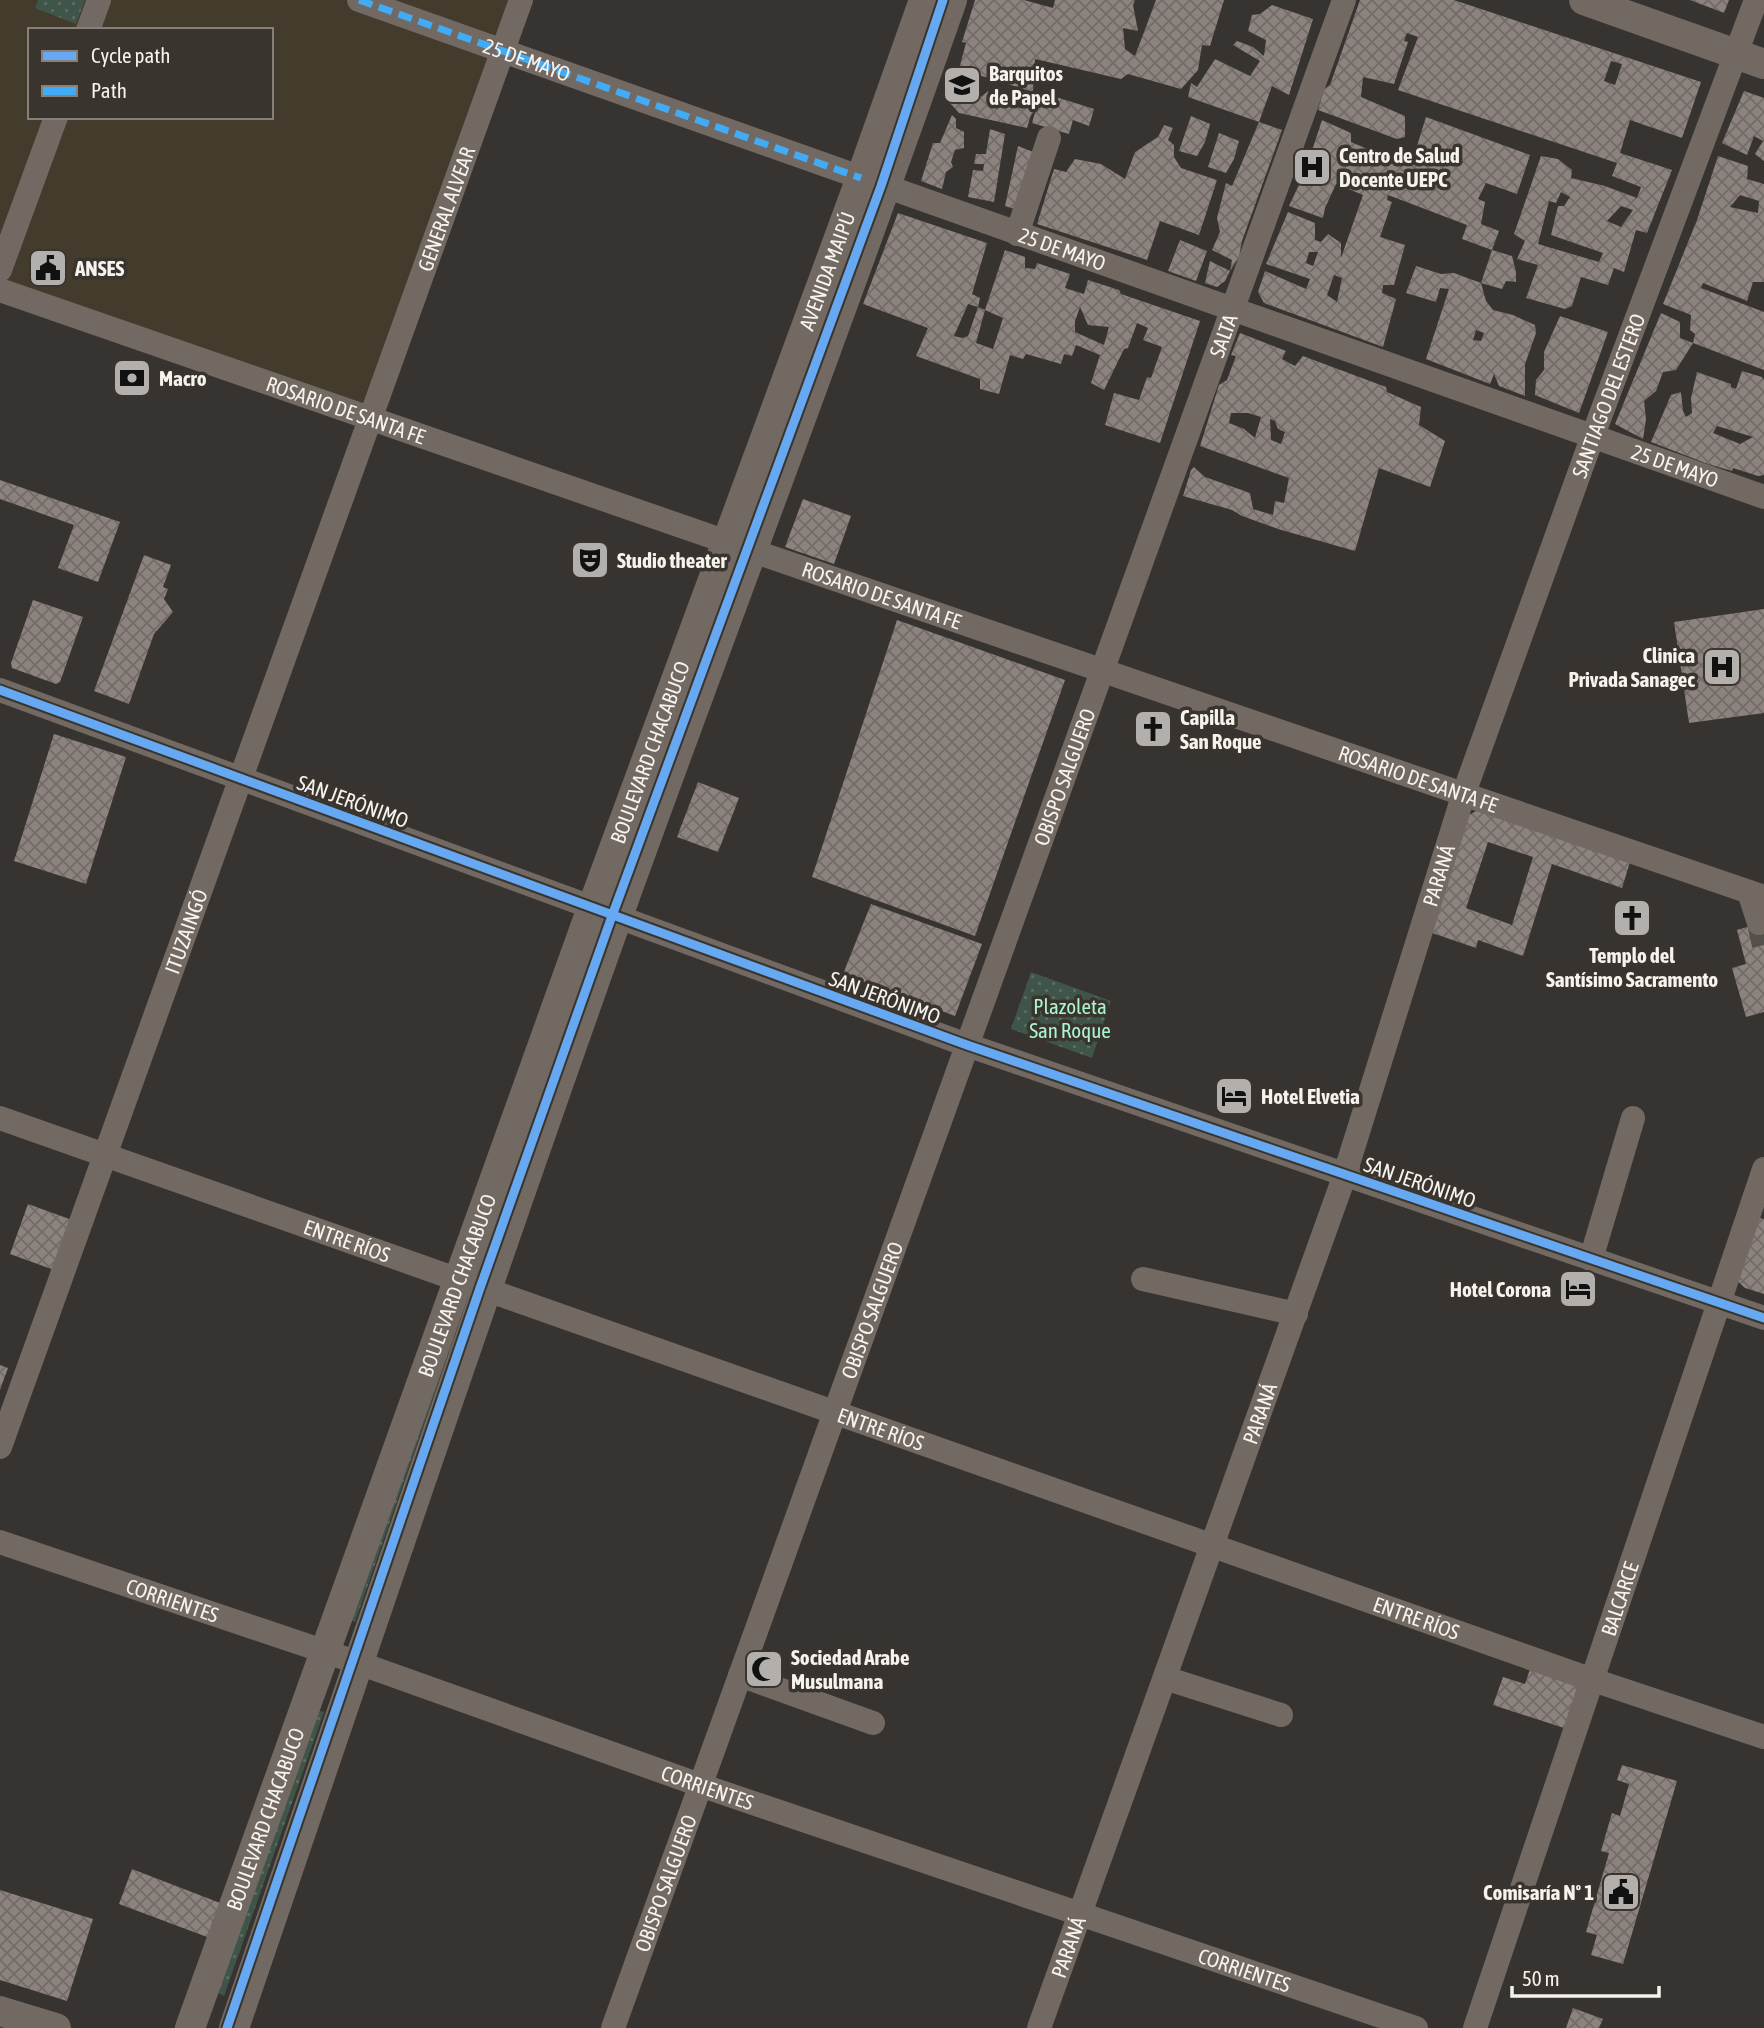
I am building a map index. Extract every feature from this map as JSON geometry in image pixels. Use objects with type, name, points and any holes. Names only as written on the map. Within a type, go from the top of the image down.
[{"type":"main road","name":"AVENIDA MAIPÚ","points":[[874,183],[924,0]]},
{"type":"main road","name":"AVENIDA MAIPÚ","points":[[740,547],[874,183],[952,0]]},
{"type":"main road","points":[[1584,0],[1764,64]]},
{"type":"main road","name":"BOULEVARD CHACABUCO","points":[[190,2028],[324,1651],[472,1284],[740,547]]},
{"type":"main road","name":"BOULEVARD CHACABUCO","points":[[234,2028],[359,1663],[472,1284]]},
{"type":"main road","points":[[0,2011],[55,2028]]},
{"type":"street","points":[[89,28],[99,0]]},
{"type":"street","name":"25 DE MAYO","points":[[359,0],[1764,497]]},
{"type":"street","name":"GENERAL ALVEAR","points":[[372,418],[521,0]]},
{"type":"street","name":"SALTA","points":[[1104,671],[1344,0]]},
{"type":"street","name":"SANTIAGO DEL ESTERO","points":[[1464,793],[1592,438],[1756,0]]},
{"type":"street","points":[[0,270],[55,119]]},
{"type":"street","points":[[1017,234],[1049,138]]},
{"type":"street","name":"ROSARIO DE SANTA FE","points":[[0,289],[740,547],[1757,894]]},
{"type":"street","name":"ITUZAINGÓ","points":[[0,1447],[372,418]]},
{"type":"street","name":"OBISPO SALGUERO","points":[[613,2028],[1104,671]]},
{"type":"street","name":"SAN JERÓNIMO","points":[[0,690],[967,1045],[1764,1318]]},
{"type":"street","name":"PARANÁ","points":[[1039,2028],[1345,1175],[1464,793]]},
{"type":"street","points":[[1757,894],[1759,923]]},
{"type":"street","name":"ENTRE RÍOS","points":[[0,1118],[1593,1680],[1764,1737]]},
{"type":"street","points":[[1591,1259],[1633,1118]]},
{"type":"street","name":"BALCARCE","points":[[1475,2028],[1764,1169]]},
{"type":"street","points":[[1143,1279],[1296,1314]]},
{"type":"street","name":"CORRIENTES","points":[[0,1542],[359,1663],[700,1785],[1416,2028]]},
{"type":"street","points":[[740,1675],[873,1723]]},
{"type":"street","points":[[1165,1678],[1281,1716]]},
{"type":"shaded area","points":[[0,0],[521,0],[372,418],[0,290]]},
{"type":"green space","points":[[38,0],[85,0],[76,24],[35,8]]},
{"type":"green space","name":"Plazoleta San Roque","points":[[1031,972],[1111,1001],[1092,1058],[1011,1029]]},
{"type":"green space","points":[[447,1336],[454,1338],[355,1622],[348,1619]]},
{"type":"green space","points":[[316,1710],[324,1712],[224,1996],[218,1993]]},
{"type":"building","points":[[975,0],[1024,0],[1053,8],[1055,0],[1135,0],[1133,5],[1138,31],[1123,28],[1125,49],[1135,56],[1156,0],[1224,0],[1210,46],[1202,45],[1198,70],[1181,89],[1128,74],[1121,79],[1035,59],[1033,92],[959,69],[966,43],[962,42]]},
{"type":"building","points":[[1360,0],[1454,0],[1701,82],[1682,138],[1630,120],[1620,153],[1672,170],[1647,233],[1636,230],[1624,272],[1614,268],[1608,285],[1581,277],[1572,306],[1565,309],[1526,298],[1538,265],[1517,259],[1525,241],[1514,234],[1541,156],[1558,159],[1572,170],[1571,178],[1605,186],[1637,198],[1641,187],[1612,176],[1617,163],[1398,90],[1418,37],[1407,33],[1404,41],[1408,42],[1394,84],[1363,77],[1361,97],[1405,116],[1405,137],[1397,139],[1318,110],[1324,89],[1330,85]],"holes":[[[1611,61],[1622,64],[1615,85],[1604,81]],[[1561,192],[1570,197],[1564,206],[1558,206],[1551,235],[1603,253],[1599,262],[1538,244],[1549,201],[1556,203]],[[1621,206],[1633,210],[1621,227],[1607,221]]]},
{"type":"building","points":[[1690,0],[1729,0],[1724,13]]},
{"type":"building","points":[[1272,5],[1313,19],[1289,95],[1272,86],[1259,122],[1188,97],[1191,83],[1197,87],[1215,59],[1250,76],[1260,61],[1233,45],[1237,41],[1253,47],[1264,56],[1266,40],[1248,31],[1252,15],[1260,14]]},
{"type":"building","points":[[988,91],[991,98],[1023,109],[1027,96],[1050,104],[1056,97],[1094,109],[1089,126],[1073,120],[1069,134],[1032,123],[1036,109],[1027,128],[959,113],[949,102],[952,93],[973,98]]},
{"type":"building","points":[[1744,91],[1764,98],[1764,161],[1755,154],[1763,141],[1754,136],[1747,155],[1722,143]]},
{"type":"building","points":[[952,115],[956,119],[956,128],[964,132],[964,148],[955,150],[951,162],[953,167],[946,172],[942,189],[921,181],[933,143],[940,143]]},
{"type":"building","points":[[1191,116],[1210,124],[1205,142],[1197,156],[1179,151]]},
{"type":"building","points":[[1426,117],[1530,155],[1517,194],[1486,183],[1478,199],[1485,202],[1481,224],[1499,231],[1492,250],[1462,239],[1467,225],[1388,195],[1387,200],[1392,202],[1380,237],[1405,245],[1394,285],[1383,285],[1382,293],[1396,299],[1383,347],[1264,303],[1258,292],[1265,271],[1306,289],[1310,279],[1266,264],[1288,212],[1315,223],[1315,240],[1321,242],[1328,234],[1341,243],[1341,258],[1363,195],[1336,184],[1323,218],[1289,206],[1305,172],[1322,120],[1351,133],[1351,142],[1411,165]],"holes":[[[1309,252],[1318,252],[1313,266],[1306,263]],[[1334,275],[1342,278],[1337,302],[1327,295]]]},
{"type":"building","points":[[1259,122],[1282,130],[1242,241],[1239,257],[1230,271],[1232,260],[1212,250],[1220,232],[1217,218],[1226,183],[1232,186]]},
{"type":"building","points":[[1164,125],[1173,128],[1168,140],[1174,145],[1174,157],[1181,168],[1217,180],[1199,235],[1160,221],[1147,260],[1037,224],[1054,169],[1066,172],[1075,159],[1101,164],[1125,179],[1135,152],[1158,137]]},
{"type":"building","points":[[990,129],[1005,134],[994,202],[968,197],[973,170],[983,171],[984,164],[974,164],[976,154],[986,154]]},
{"type":"building","points":[[1219,133],[1239,141],[1234,159],[1226,173],[1208,167]]},
{"type":"building","points":[[1018,146],[1041,155],[1020,211],[1005,206]]},
{"type":"building","points":[[1718,156],[1748,166],[1747,179],[1764,184],[1764,282],[1753,282],[1747,301],[1703,283],[1701,288],[1764,312],[1764,370],[1693,343],[1695,334],[1690,330],[1691,315],[1663,304],[1697,220]],"holes":[[[1740,195],[1759,201],[1758,213],[1730,207]]]},
{"type":"building","points":[[898,213],[987,243],[972,294],[980,298],[978,307],[985,310],[1005,250],[1025,257],[1025,268],[1035,269],[1037,263],[1070,274],[1065,288],[1084,294],[1088,280],[1200,321],[1160,443],[1105,425],[1114,393],[1139,400],[1147,377],[1151,378],[1162,347],[1143,340],[1148,328],[1137,323],[1128,348],[1124,349],[1104,390],[1091,383],[1100,355],[1076,345],[1072,356],[1064,354],[1061,364],[1026,354],[1023,359],[1010,355],[999,394],[980,389],[980,379],[916,356],[928,328],[863,304]],"holes":[[[968,304],[978,307],[968,336],[954,336]],[[1080,307],[1088,325],[1109,327],[1104,345],[1075,332],[1075,321]],[[985,310],[1003,318],[993,349],[976,343]]]},
{"type":"building","points":[[1180,240],[1207,251],[1196,281],[1168,271]]},
{"type":"building","points":[[1492,250],[1512,256],[1516,282],[1506,281],[1502,289],[1481,283]]},
{"type":"building","points":[[1210,261],[1230,271],[1225,281],[1217,287],[1205,283]]},
{"type":"building","points":[[1416,266],[1441,274],[1454,273],[1481,283],[1486,301],[1493,310],[1535,325],[1536,333],[1525,364],[1525,396],[1499,386],[1494,374],[1490,384],[1426,359],[1449,289],[1440,288],[1436,302],[1406,293]],"holes":[[[1476,330],[1484,333],[1481,341],[1473,340]]]},
{"type":"building","points":[[1661,313],[1680,322],[1680,338],[1693,343],[1676,370],[1663,372],[1656,391],[1644,401],[1646,419],[1643,439],[1615,424]]},
{"type":"building","points":[[1560,316],[1608,332],[1579,413],[1535,395],[1536,380],[1544,370],[1544,352]]},
{"type":"building","points":[[1240,333],[1286,351],[1282,359],[1295,366],[1303,356],[1386,387],[1387,392],[1421,407],[1419,425],[1445,441],[1430,487],[1379,468],[1355,551],[1278,529],[1232,510],[1183,496],[1194,467],[1205,477],[1250,493],[1253,509],[1273,515],[1275,501],[1284,503],[1289,478],[1200,446],[1219,385],[1227,380],[1236,356],[1231,355]],"holes":[[[1231,413],[1248,413],[1261,417],[1255,438],[1244,429],[1229,423]],[[1270,419],[1275,421],[1278,429],[1285,432],[1281,444],[1271,440]]]},
{"type":"building","points":[[1742,371],[1764,380],[1764,475],[1758,476],[1733,468],[1732,471],[1708,464],[1651,442],[1671,395],[1681,392],[1686,417],[1692,413],[1691,398],[1697,372],[1731,384],[1731,387],[1736,389]],"holes":[[[1717,426],[1753,437],[1740,444],[1713,433]]]},
{"type":"building","points":[[0,480],[120,522],[98,582],[58,568],[74,525],[0,499]]},
{"type":"building","points":[[803,499],[851,516],[834,564],[785,547]]},
{"type":"building","points":[[144,555],[171,565],[163,587],[168,589],[164,599],[173,612],[154,634],[129,704],[94,691]]},
{"type":"building","points":[[33,600],[83,617],[60,682],[56,684],[12,668],[11,663]]},
{"type":"building","name":"Clinica Privada Sanagec","points":[[1764,609],[1764,713],[1689,723],[1674,622]]},
{"type":"building","points":[[897,620],[1065,680],[975,936],[812,877]]},
{"type":"building","points":[[54,734],[126,757],[86,884],[14,861]]},
{"type":"building","points":[[698,782],[739,798],[718,852],[677,837]]},
{"type":"building","points":[[1478,810],[1630,862],[1622,888],[1552,864],[1523,956],[1478,940],[1476,948],[1432,933],[1469,815]],"holes":[[[1488,842],[1533,857],[1512,925],[1466,908]]]},
{"type":"building","points":[[871,904],[982,944],[955,1016],[843,974]]},
{"type":"building","points":[[1764,922],[1764,1012],[1746,1017],[1732,968],[1746,964],[1737,930]]},
{"type":"building","points":[[28,1204],[72,1220],[54,1270],[10,1254]]},
{"type":"building","points":[[1755,1217],[1764,1219],[1764,1294],[1745,1288],[1735,1279]]},
{"type":"building","points":[[0,1365],[8,1368],[0,1390]]},
{"type":"building","points":[[1530,1669],[1580,1685],[1567,1729],[1493,1705],[1503,1677],[1525,1684]]},
{"type":"building","name":"Comisaría Nº 1","points":[[1622,1765],[1677,1781],[1623,1964],[1591,1955],[1597,1935],[1586,1932],[1609,1853],[1601,1851],[1612,1813],[1620,1816],[1629,1784],[1617,1780]]},
{"type":"building","points":[[132,1869],[228,1906],[215,1940],[119,1904]]},
{"type":"building","points":[[0,1890],[93,1919],[67,2001],[0,1980]]},
{"type":"building","points":[[1573,2008],[1603,2019],[1599,2028],[1566,2028]]},
{"type":"tunnel","points":[[1759,923],[1764,945]]},
{"type":"marked path","points":[[359,0],[861,178]]},
{"type":"cycle path","points":[[227,2028],[480,1288],[612,916],[881,186],[943,0]]},
{"type":"cycle path","points":[[0,690],[967,1045],[1764,1318]]},
{"type":"place","name":"Barquitos de Papel","points":[[962,85]]},
{"type":"place","name":"Centro de Salud Docente UEPC","points":[[1312,167]]},
{"type":"place","name":"ANSES","points":[[48,268]]},
{"type":"place","name":"Macro","points":[[132,378]]},
{"type":"place","name":"Studio theater","points":[[590,560]]},
{"type":"place","name":"Clinica Privada Sanagec","points":[[1722,667]]},
{"type":"place","name":"Capilla San Roque","points":[[1153,729]]},
{"type":"place","name":"Templo del Santísimo Sacramento","points":[[1632,918]]},
{"type":"place","name":"Hotel Elvetia","points":[[1234,1096]]},
{"type":"place","name":"Hotel Corona","points":[[1578,1289]]},
{"type":"place","name":"Sociedad Arabe Musulmana","points":[[764,1669]]},
{"type":"place","name":"Comisaría Nº 1","points":[[1621,1892]]}]
